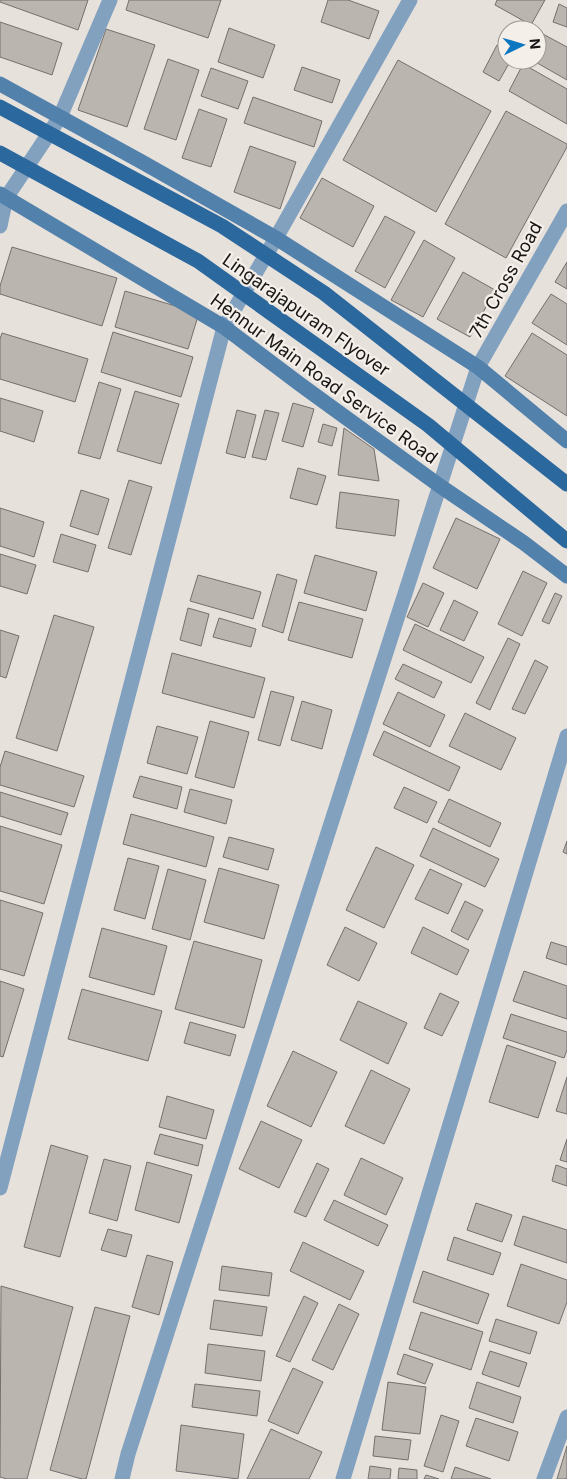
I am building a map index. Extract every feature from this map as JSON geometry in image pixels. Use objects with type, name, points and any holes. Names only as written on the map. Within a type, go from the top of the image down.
[{"type":"main road","name":"Lingarajapuram Flyover","points":[[0,107],[222,226],[324,293],[567,484]]},
{"type":"main road","name":"Lingarajapuram Flyover","points":[[0,153],[198,261],[428,425],[567,541]]},
{"type":"street","points":[[0,226],[3,196],[60,117],[110,0]]},
{"type":"street","points":[[0,1188],[224,327],[410,0]]},
{"type":"street","points":[[0,84],[276,238],[478,367],[567,441]]},
{"type":"street","name":"Hennur Main Road Service Road","points":[[3,196],[224,327],[300,385],[440,486],[524,543],[567,576]]},
{"type":"street","name":"7th Cross Road","points":[[122,1479],[131,1445],[478,367],[567,211]]},
{"type":"street","points":[[343,1479],[567,736]]},
{"type":"street","points":[[544,1479],[567,1417]]},
{"type":"building","points":[[0,0],[88,0],[78,30],[0,2]]},
{"type":"building","points":[[129,0],[221,0],[208,38],[126,10]]},
{"type":"building","points":[[328,0],[348,0],[379,11],[369,39],[321,22]]},
{"type":"building","points":[[497,0],[545,0],[534,20],[522,20],[495,5]]},
{"type":"building","points":[[559,4],[567,8],[567,27],[553,22]]},
{"type":"building","points":[[0,22],[62,43],[52,75],[0,57]]},
{"type":"building","points":[[229,28],[275,45],[263,78],[218,62]]},
{"type":"building","points":[[106,29],[155,45],[127,127],[78,110]]},
{"type":"building","points":[[547,36],[567,47],[567,80],[547,69]]},
{"type":"building","points":[[497,45],[497,70],[505,70],[499,81],[483,72]]},
{"type":"building","points":[[168,59],[199,70],[176,140],[144,129]]},
{"type":"building","points":[[398,60],[491,111],[436,212],[343,160]]},
{"type":"building","points":[[302,67],[340,80],[332,103],[294,90]]},
{"type":"building","points":[[211,68],[248,81],[238,109],[201,96]]},
{"type":"building","points":[[520,70],[534,70],[567,89],[567,124],[509,91]]},
{"type":"building","points":[[253,97],[322,121],[314,147],[244,123]]},
{"type":"building","points":[[199,109],[227,119],[211,167],[182,158]]},
{"type":"building","points":[[506,111],[567,144],[567,147],[506,258],[445,224]]},
{"type":"building","points":[[250,146],[296,162],[280,209],[234,192]]},
{"type":"building","points":[[322,178],[374,206],[353,247],[300,218]]},
{"type":"building","points":[[385,216],[415,232],[385,288],[355,271]]},
{"type":"building","points":[[424,240],[455,258],[423,317],[391,300]]},
{"type":"building","points":[[12,247],[117,278],[102,326],[0,294],[0,286]]},
{"type":"building","points":[[567,262],[567,289],[555,282]]},
{"type":"building","points":[[463,272],[495,290],[470,337],[437,319]]},
{"type":"building","points":[[125,291],[199,313],[188,349],[115,327]]},
{"type":"building","points":[[551,294],[567,304],[567,345],[532,323]]},
{"type":"building","points":[[113,332],[193,357],[181,397],[101,372]]},
{"type":"building","points":[[2,333],[88,359],[75,402],[0,379],[0,339]]},
{"type":"building","points":[[532,333],[567,355],[567,416],[505,376]]},
{"type":"building","points":[[99,382],[121,389],[100,459],[78,453]]},
{"type":"building","points":[[135,391],[179,404],[161,464],[117,451]]},
{"type":"building","points":[[0,398],[43,411],[34,442],[0,431]]},
{"type":"building","points":[[293,403],[314,409],[303,447],[282,441]]},
{"type":"building","points":[[237,410],[256,415],[245,458],[226,453]]},
{"type":"building","points":[[265,410],[279,413],[266,460],[252,457]]},
{"type":"building","points":[[323,424],[337,428],[332,446],[318,442]]},
{"type":"building","points":[[344,428],[374,449],[379,481],[338,475]]},
{"type":"building","points":[[298,468],[326,476],[317,505],[290,498]]},
{"type":"building","points":[[129,480],[152,487],[131,555],[108,548]]},
{"type":"building","points":[[81,490],[109,499],[98,535],[70,526]]},
{"type":"building","points":[[340,492],[399,500],[395,536],[336,528]]},
{"type":"building","points":[[0,508],[44,522],[34,557],[0,546]]},
{"type":"building","points":[[456,518],[500,539],[477,589],[433,568]]},
{"type":"building","points":[[61,534],[96,545],[88,572],[53,562]]},
{"type":"building","points":[[0,554],[36,565],[27,594],[0,586]]},
{"type":"building","points":[[315,555],[377,572],[366,611],[304,593]]},
{"type":"building","points":[[523,571],[547,583],[522,636],[498,624]]},
{"type":"building","points":[[277,574],[297,580],[283,633],[262,626]]},
{"type":"building","points":[[198,575],[261,592],[253,619],[190,601]]},
{"type":"building","points":[[423,583],[444,593],[428,627],[407,617]]},
{"type":"building","points":[[555,593],[562,596],[549,624],[542,621]]},
{"type":"building","points":[[454,600],[478,612],[464,641],[440,630]]},
{"type":"building","points":[[299,602],[363,619],[352,658],[288,640]]},
{"type":"building","points":[[188,608],[209,614],[201,646],[180,640]]},
{"type":"building","points":[[54,615],[94,627],[57,751],[16,738]]},
{"type":"building","points":[[219,618],[256,629],[251,647],[213,637]]},
{"type":"building","points":[[415,624],[484,657],[471,683],[403,650]]},
{"type":"building","points":[[0,630],[19,636],[6,678],[0,676]]},
{"type":"building","points":[[508,638],[520,644],[490,710],[476,703]]},
{"type":"building","points":[[172,653],[265,678],[254,718],[162,693]]},
{"type":"building","points":[[535,660],[548,667],[525,714],[512,709]]},
{"type":"building","points":[[403,664],[442,682],[434,698],[395,679]]},
{"type":"building","points":[[271,691],[294,697],[280,746],[258,740]]},
{"type":"building","points":[[398,692],[445,715],[430,747],[383,724]]},
{"type":"building","points":[[302,701],[332,710],[322,749],[291,740]]},
{"type":"building","points":[[465,713],[516,738],[501,770],[449,746]]},
{"type":"building","points":[[210,721],[249,732],[234,788],[195,777]]},
{"type":"building","points":[[157,726],[198,737],[187,774],[147,763]]},
{"type":"building","points":[[384,731],[460,767],[449,791],[373,755]]},
{"type":"building","points":[[5,751],[84,776],[74,807],[0,785],[0,767]]},
{"type":"building","points":[[140,776],[182,787],[177,809],[133,797]]},
{"type":"building","points":[[404,787],[437,802],[427,823],[394,808]]},
{"type":"building","points":[[190,789],[232,800],[226,824],[184,812]]},
{"type":"building","points":[[0,792],[68,813],[61,835],[0,816]]},
{"type":"building","points":[[449,799],[501,823],[490,847],[438,822]]},
{"type":"building","points":[[131,814],[214,837],[206,867],[123,844]]},
{"type":"building","points":[[0,826],[62,845],[44,904],[0,891]]},
{"type":"building","points":[[433,828],[499,859],[485,887],[420,856]]},
{"type":"building","points":[[229,837],[274,849],[268,870],[223,857]]},
{"type":"building","points":[[567,841],[567,854],[563,852]]},
{"type":"building","points":[[376,847],[414,865],[384,928],[346,910]]},
{"type":"building","points":[[128,858],[159,866],[145,919],[114,910]]},
{"type":"building","points":[[219,868],[279,885],[264,939],[204,922]]},
{"type":"building","points":[[168,869],[206,880],[190,940],[152,929]]},
{"type":"building","points":[[430,869],[462,884],[448,914],[415,899]]},
{"type":"building","points":[[0,900],[43,913],[24,976],[0,969]]},
{"type":"building","points":[[465,901],[483,910],[468,940],[451,931]]},
{"type":"building","points":[[345,927],[377,943],[359,981],[327,965]]},
{"type":"building","points":[[423,927],[469,950],[457,975],[411,953]]},
{"type":"building","points":[[102,928],[167,946],[154,995],[89,977]]},
{"type":"building","points":[[194,941],[262,960],[244,1028],[175,1009]]},
{"type":"building","points":[[551,942],[567,947],[567,965],[546,958]]},
{"type":"building","points":[[524,971],[567,986],[567,1019],[513,1001]]},
{"type":"building","points":[[0,981],[24,989],[3,1057],[0,1056]]},
{"type":"building","points":[[82,989],[162,1011],[148,1061],[68,1039]]},
{"type":"building","points":[[440,993],[459,1002],[442,1036],[424,1028]]},
{"type":"building","points":[[358,1001],[407,1023],[388,1064],[340,1040]]},
{"type":"building","points":[[511,1014],[567,1032],[567,1050],[564,1058],[503,1038]]},
{"type":"building","points":[[190,1022],[236,1035],[230,1056],[184,1043]]},
{"type":"building","points":[[507,1045],[556,1062],[538,1118],[489,1102]]},
{"type":"building","points":[[293,1051],[337,1072],[311,1127],[267,1106]]},
{"type":"building","points":[[371,1070],[410,1089],[384,1144],[345,1126]]},
{"type":"building","points":[[567,1077],[567,1114],[556,1111]]},
{"type":"building","points":[[167,1096],[214,1110],[206,1139],[159,1127]]},
{"type":"building","points":[[261,1121],[302,1140],[279,1188],[239,1169]]},
{"type":"building","points":[[160,1134],[203,1145],[198,1166],[154,1154]]},
{"type":"building","points":[[567,1139],[567,1162],[560,1160]]},
{"type":"building","points":[[51,1145],[88,1156],[60,1257],[24,1247]]},
{"type":"building","points":[[361,1158],[403,1178],[386,1215],[344,1195]]},
{"type":"building","points":[[104,1159],[131,1166],[117,1221],[89,1213]]},
{"type":"building","points":[[147,1162],[192,1175],[179,1223],[135,1210]]},
{"type":"building","points":[[317,1163],[329,1169],[306,1217],[294,1212]]},
{"type":"building","points":[[556,1165],[567,1169],[567,1186],[552,1181]]},
{"type":"building","points":[[334,1200],[388,1225],[378,1246],[324,1220]]},
{"type":"building","points":[[476,1203],[512,1215],[502,1242],[467,1230]]},
{"type":"building","points":[[523,1216],[567,1230],[567,1263],[514,1245]]},
{"type":"building","points":[[108,1229],[132,1235],[126,1257],[101,1250]]},
{"type":"building","points":[[454,1237],[501,1253],[493,1275],[447,1260]]},
{"type":"building","points":[[303,1242],[364,1271],[350,1300],[290,1271]]},
{"type":"building","points":[[147,1255],[173,1262],[159,1315],[132,1307]]},
{"type":"building","points":[[521,1264],[567,1280],[567,1302],[559,1324],[507,1306]]},
{"type":"building","points":[[222,1266],[272,1273],[269,1296],[219,1290]]},
{"type":"building","points":[[423,1271],[489,1294],[478,1324],[413,1302]]},
{"type":"building","points":[[1,1286],[73,1307],[27,1479],[0,1477]]},
{"type":"building","points":[[304,1296],[318,1303],[290,1362],[276,1356]]},
{"type":"building","points":[[214,1300],[267,1307],[262,1336],[210,1329]]},
{"type":"building","points":[[339,1304],[359,1314],[333,1370],[312,1360]]},
{"type":"building","points":[[95,1307],[130,1316],[86,1479],[82,1479],[50,1470]]},
{"type":"building","points":[[421,1312],[483,1332],[471,1370],[409,1349]]},
{"type":"building","points":[[496,1319],[537,1332],[530,1354],[489,1341]]},
{"type":"building","points":[[208,1344],[265,1351],[261,1381],[205,1373]]},
{"type":"building","points":[[490,1351],[527,1363],[519,1387],[482,1374]]},
{"type":"building","points":[[404,1354],[433,1364],[425,1384],[397,1374]]},
{"type":"building","points":[[293,1368],[323,1382],[298,1434],[268,1421]]},
{"type":"building","points":[[388,1382],[426,1387],[420,1434],[382,1430]]},
{"type":"building","points":[[477,1382],[521,1397],[513,1423],[469,1408]]},
{"type":"building","points":[[195,1384],[260,1391],[257,1416],[192,1407]]},
{"type":"building","points":[[441,1415],[459,1421],[443,1472],[424,1466]]},
{"type":"building","points":[[476,1418],[518,1432],[509,1461],[466,1446]]},
{"type":"building","points":[[181,1425],[244,1434],[238,1479],[176,1471]]},
{"type":"building","points":[[271,1429],[322,1452],[309,1479],[247,1479]]},
{"type":"building","points":[[375,1436],[411,1440],[408,1460],[373,1456]]},
{"type":"building","points":[[567,1446],[567,1479],[557,1479]]},
{"type":"building","points":[[370,1466],[391,1469],[390,1479],[368,1479]]},
{"type":"building","points":[[455,1467],[491,1479],[451,1479]]},
{"type":"building","points":[[399,1468],[417,1470],[417,1479],[398,1479]]},
{"type":"building","points":[[426,1475],[439,1479],[424,1479]]}]
